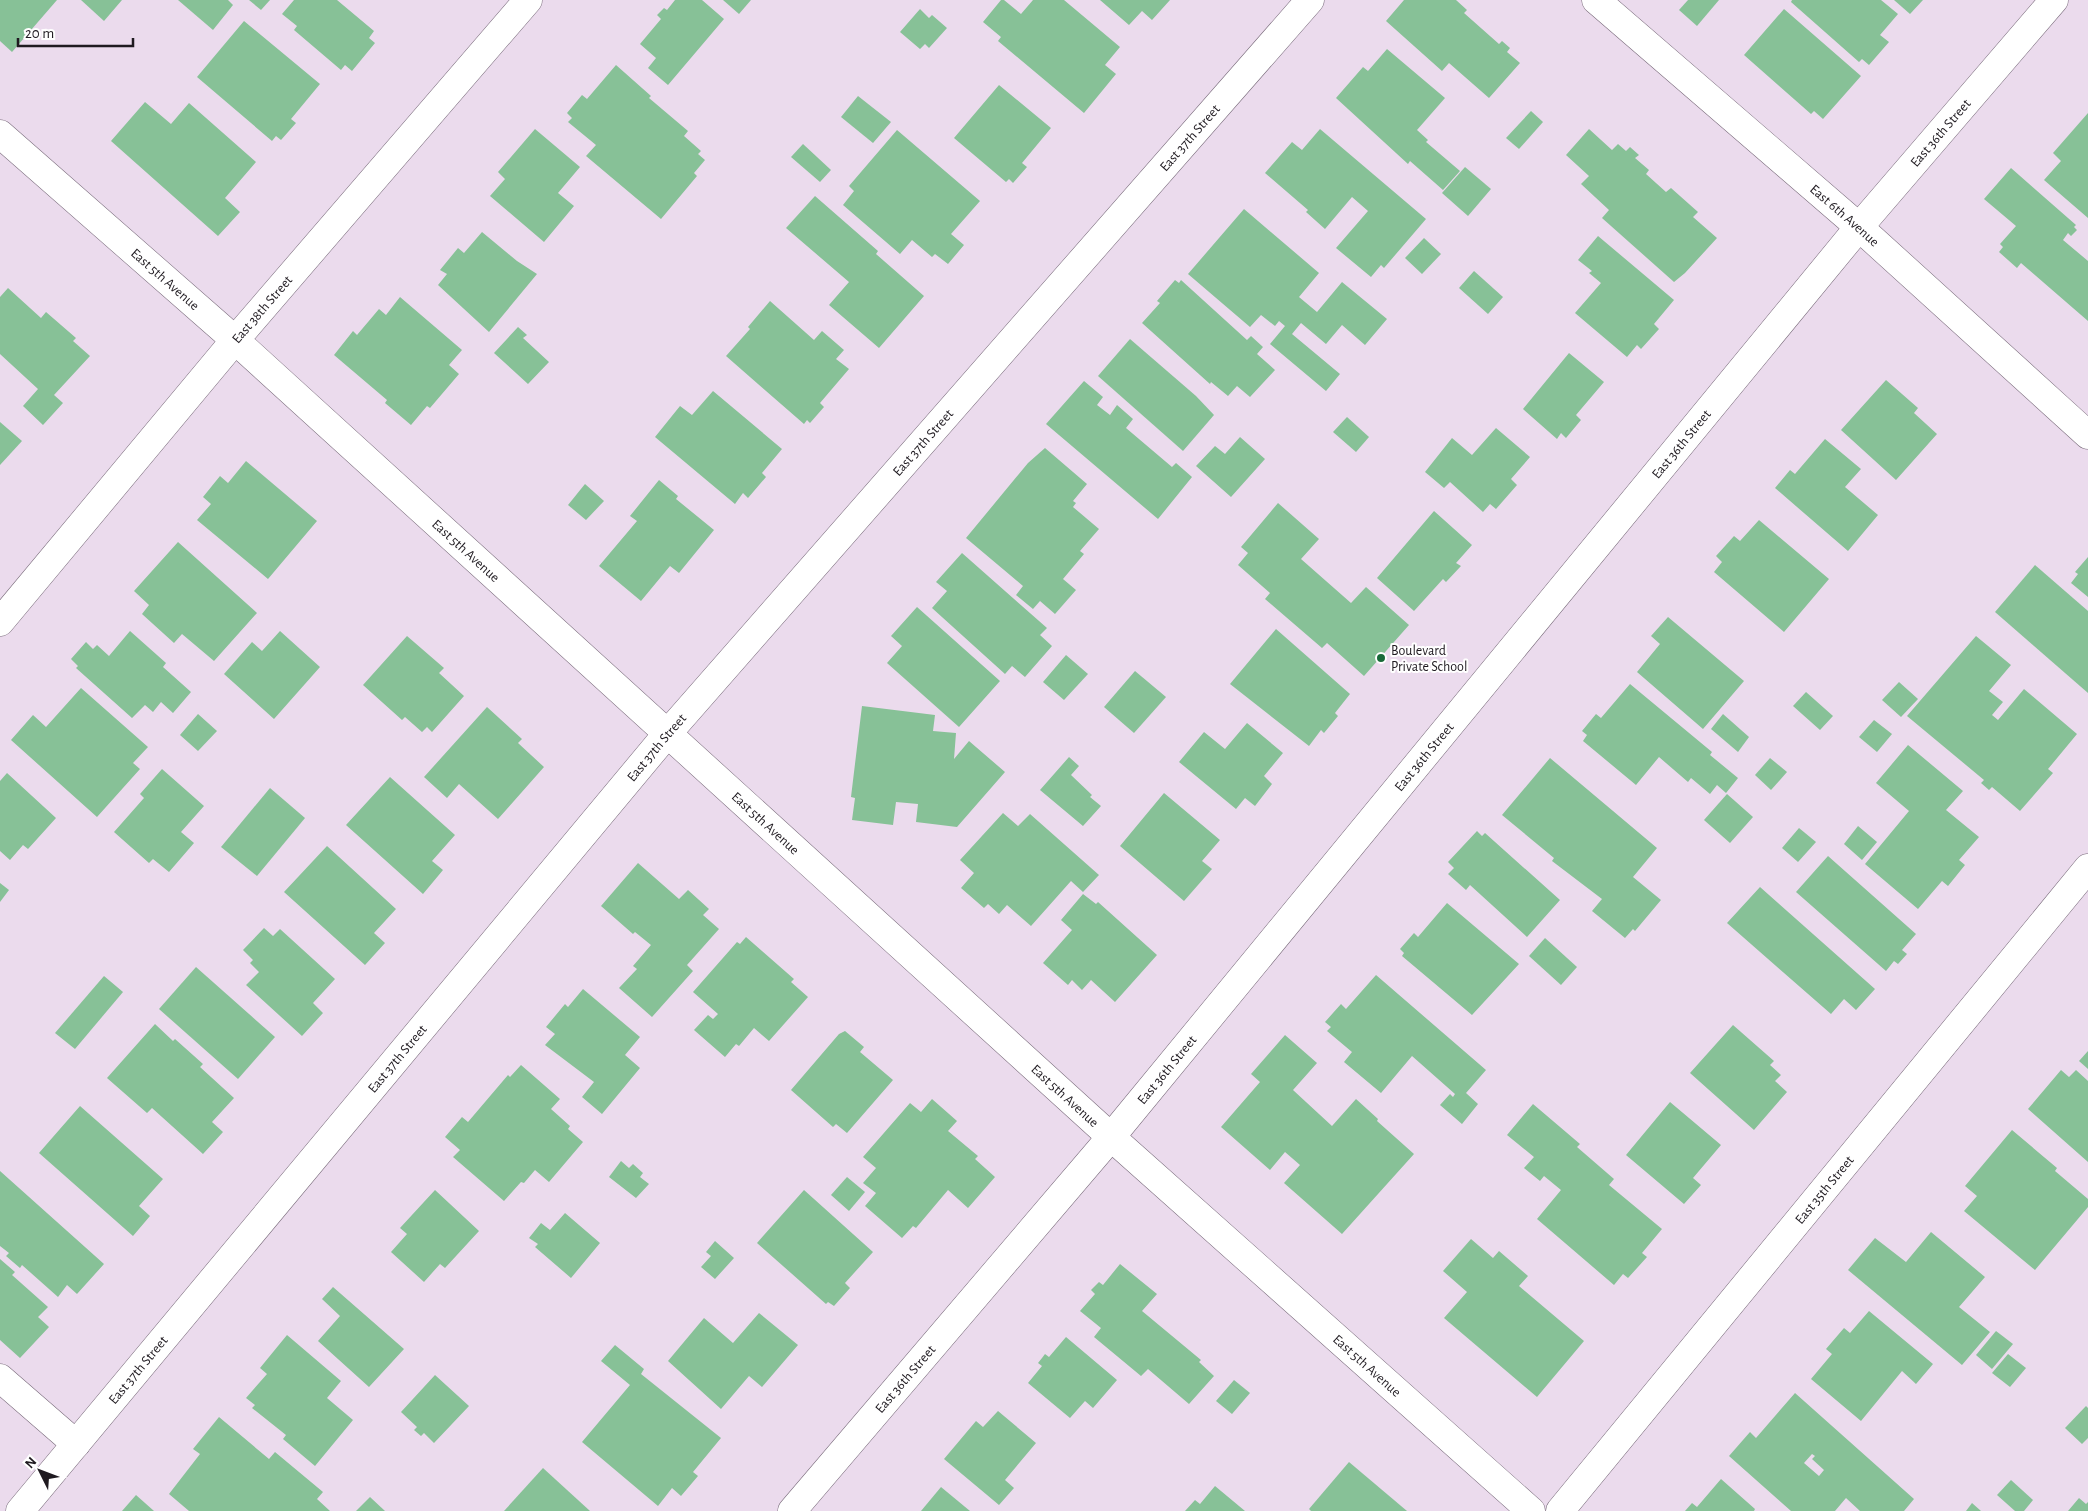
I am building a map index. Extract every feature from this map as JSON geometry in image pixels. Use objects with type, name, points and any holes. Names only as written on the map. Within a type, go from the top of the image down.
[{"type":"street","name":"East 38th Street","points":[[0,622],[235,340],[528,0]]},
{"type":"street","name":"East 37th Street","points":[[20,1511],[667,734],[1310,0]]},
{"type":"street","name":"East 6th Avenue","points":[[1596,0],[1859,227],[2088,435]]},
{"type":"street","name":"East 36th Street","points":[[792,1511],[1111,1138],[1859,227],[2054,0]]},
{"type":"street","name":"East 5th Avenue","points":[[0,134],[235,340],[1111,1138],[1532,1511]]},
{"type":"street","name":"East 35th Street","points":[[1560,1511],[2088,868]]},
{"type":"street","points":[[0,1378],[76,1444]]},
{"type":"building","points":[[0,0],[57,0],[12,52],[0,41]]},
{"type":"building","points":[[81,0],[122,0],[104,21]]},
{"type":"building","points":[[178,0],[228,0],[233,5],[213,30]]},
{"type":"building","points":[[249,0],[270,0],[261,10]]},
{"type":"building","points":[[294,0],[337,0],[374,31],[369,38],[375,43],[352,71],[345,65],[341,70],[294,30],[297,26],[282,14]]},
{"type":"building","points":[[675,0],[702,0],[724,19],[668,85],[648,68],[656,58],[640,44],[661,19],[657,15],[664,8],[667,10]]},
{"type":"building","points":[[723,0],[751,0],[739,14]]},
{"type":"building","points":[[1001,0],[1004,0],[1021,14],[1033,0],[1064,0],[1120,47],[1105,65],[1116,74],[1084,113],[998,41],[1001,37],[983,22]]},
{"type":"building","points":[[1100,0],[1170,0],[1152,20],[1142,11],[1129,25]]},
{"type":"building","points":[[1404,0],[1456,0],[1467,10],[1464,13],[1499,44],[1502,41],[1510,48],[1507,52],[1520,63],[1489,98],[1449,63],[1442,71],[1386,21]]},
{"type":"building","points":[[1688,0],[1719,0],[1697,26],[1679,10]]},
{"type":"building","points":[[1792,0],[1881,0],[1898,14],[1880,35],[1889,42],[1869,65],[1862,59],[1859,62],[1791,2]]},
{"type":"building","points":[[1894,0],[1923,0],[1910,14]]},
{"type":"building","points":[[920,9],[929,18],[932,15],[947,28],[929,48],[925,44],[920,49],[900,32]]},
{"type":"building","points":[[1784,9],[1861,76],[1823,119],[1814,111],[1811,114],[1744,55]]},
{"type":"building","points":[[244,21],[320,84],[291,119],[296,123],[281,140],[276,136],[272,141],[197,77]]},
{"type":"building","points":[[1387,49],[1445,98],[1417,130],[1428,140],[1426,142],[1460,171],[1443,190],[1410,161],[1408,164],[1336,98],[1363,67],[1368,71]]},
{"type":"building","points":[[616,65],[651,96],[649,98],[688,131],[684,136],[701,151],[698,154],[705,160],[694,173],[697,176],[661,219],[586,156],[596,145],[568,122],[572,118],[567,113],[582,95],[587,99]]},
{"type":"building","points":[[999,85],[1051,128],[1022,163],[1027,167],[1013,183],[1009,179],[1006,182],[954,138]]},
{"type":"building","points":[[858,96],[891,122],[873,143],[841,117]]},
{"type":"building","points":[[145,102],[171,124],[189,103],[256,162],[225,198],[240,212],[218,236],[111,141]]},
{"type":"building","points":[[1531,111],[1543,122],[1519,149],[1506,138]]},
{"type":"building","points":[[2088,113],[2088,218],[2044,180],[2061,161],[2053,153]]},
{"type":"building","points":[[535,129],[580,167],[558,193],[574,206],[544,242],[490,196],[505,179],[498,172]]},
{"type":"building","points":[[1320,129],[1426,219],[1384,268],[1381,265],[1371,277],[1336,248],[1368,211],[1352,197],[1325,229],[1306,212],[1308,210],[1265,173],[1292,142],[1302,150]]},
{"type":"building","points":[[1589,129],[1612,150],[1618,144],[1626,151],[1630,147],[1639,155],[1635,158],[1649,170],[1646,174],[1666,192],[1671,188],[1698,212],[1693,217],[1717,238],[1685,273],[1674,282],[1602,218],[1609,210],[1581,184],[1589,176],[1566,155]]},
{"type":"building","points":[[897,130],[980,201],[951,234],[964,245],[948,264],[935,254],[932,257],[912,240],[900,254],[843,205],[854,191],[849,186]]},
{"type":"building","points":[[803,144],[831,170],[820,182],[791,157]]},
{"type":"building","points":[[1465,167],[1491,189],[1468,216],[1442,193]]},
{"type":"building","points":[[2011,168],[2076,225],[2074,227],[2077,230],[2071,236],[2068,233],[2063,240],[2088,261],[2088,321],[2021,263],[2017,268],[1999,252],[2003,247],[2000,244],[2016,226],[1984,199]]},
{"type":"building","points":[[815,196],[878,251],[876,254],[924,296],[879,348],[829,305],[849,282],[786,228]]},
{"type":"building","points":[[1244,209],[1319,273],[1299,297],[1317,312],[1342,282],[1387,319],[1365,345],[1342,325],[1326,344],[1301,323],[1292,334],[1340,374],[1326,391],[1270,344],[1285,326],[1279,321],[1275,326],[1261,315],[1250,327],[1188,274]]},
{"type":"building","points":[[482,232],[517,261],[537,274],[489,332],[438,285],[447,274],[440,270],[458,248],[464,253]]},
{"type":"building","points":[[1598,236],[1674,300],[1654,324],[1659,329],[1641,349],[1637,345],[1627,357],[1575,313],[1601,283],[1589,273],[1592,271],[1578,260]]},
{"type":"building","points":[[1424,238],[1441,254],[1422,274],[1405,258]]},
{"type":"building","points":[[1474,271],[1503,297],[1488,314],[1459,288]]},
{"type":"building","points":[[1175,280],[1179,283],[1181,280],[1247,340],[1251,336],[1263,347],[1257,354],[1275,370],[1250,397],[1237,386],[1228,396],[1211,382],[1210,384],[1142,323],[1160,303],[1157,301]]},
{"type":"building","points":[[8,288],[41,318],[46,312],[76,338],[73,341],[90,356],[54,395],[63,403],[43,425],[23,406],[38,389],[0,354],[0,297]]},
{"type":"building","points":[[400,297],[462,350],[449,365],[459,374],[430,408],[427,406],[411,425],[385,403],[387,400],[334,355],[353,331],[357,335],[379,309],[386,315]]},
{"type":"building","points":[[770,301],[814,340],[822,331],[844,350],[836,359],[849,369],[820,403],[824,407],[810,423],[807,420],[804,424],[726,356],[750,329],[748,327]]},
{"type":"building","points":[[518,327],[527,335],[523,338],[549,362],[528,384],[494,353]]},
{"type":"building","points":[[1130,339],[1196,396],[1214,415],[1183,451],[1098,376]]},
{"type":"building","points":[[1569,353],[1604,382],[1576,415],[1581,420],[1566,438],[1561,433],[1557,439],[1523,409]]},
{"type":"building","points":[[1886,380],[1918,408],[1914,413],[1937,434],[1896,480],[1841,430]]},
{"type":"building","points":[[1084,381],[1103,397],[1097,405],[1110,415],[1117,405],[1133,419],[1126,428],[1172,467],[1176,463],[1192,477],[1158,519],[1046,424]]},
{"type":"building","points":[[713,391],[782,449],[762,473],[766,477],[748,498],[743,493],[735,504],[655,437],[680,406],[692,415]]},
{"type":"building","points":[[1347,417],[1369,437],[1356,452],[1333,432]]},
{"type":"building","points":[[0,422],[22,441],[0,465]]},
{"type":"building","points":[[1496,428],[1530,457],[1511,479],[1517,485],[1496,509],[1490,504],[1483,512],[1450,482],[1444,488],[1425,472],[1452,438],[1472,455]]},
{"type":"building","points":[[1240,437],[1265,459],[1231,497],[1196,466],[1215,446],[1225,454]]},
{"type":"building","points":[[1825,439],[1861,469],[1845,487],[1878,515],[1848,551],[1775,488],[1790,470],[1795,474]]},
{"type":"building","points":[[1045,448],[1087,484],[1073,501],[1076,503],[1073,507],[1099,529],[1080,551],[1084,554],[1063,579],[1076,590],[1055,614],[1040,601],[1033,609],[1016,595],[1023,586],[966,538],[1028,463]]},
{"type":"building","points":[[246,461],[317,521],[268,579],[197,520],[211,504],[203,497],[220,476],[228,483]]},
{"type":"building","points":[[659,480],[678,496],[676,499],[714,530],[679,573],[670,566],[641,601],[599,566],[637,521],[630,516]]},
{"type":"building","points":[[585,484],[604,501],[586,520],[568,505]]},
{"type":"building","points":[[1278,503],[1319,539],[1301,559],[1351,603],[1366,587],[1409,625],[1364,676],[1327,643],[1322,648],[1265,599],[1270,593],[1238,565],[1248,553],[1241,547]]},
{"type":"building","points":[[1434,511],[1472,545],[1456,563],[1461,566],[1446,582],[1443,579],[1414,611],[1377,578]]},
{"type":"building","points":[[1759,520],[1829,579],[1784,632],[1714,572],[1722,562],[1716,556],[1734,536],[1740,541]]},
{"type":"building","points":[[178,542],[257,613],[214,661],[182,634],[174,643],[142,614],[149,605],[134,591]]},
{"type":"building","points":[[962,553],[1047,628],[1040,635],[1052,646],[1025,677],[1012,666],[1005,674],[932,608],[947,591],[936,582]]},
{"type":"building","points":[[2088,557],[2088,597],[2071,583],[2078,574],[2075,572]]},
{"type":"building","points":[[2035,565],[2088,611],[2088,693],[1995,612]]},
{"type":"building","points":[[917,607],[1000,681],[959,727],[887,663],[902,646],[891,636]]},
{"type":"building","points":[[1668,617],[1744,681],[1703,729],[1637,672],[1660,644],[1651,636]]},
{"type":"building","points":[[1276,629],[1350,694],[1335,713],[1338,716],[1324,733],[1321,730],[1309,746],[1230,684]]},
{"type":"building","points":[[130,631],[166,663],[163,667],[191,692],[173,713],[161,702],[153,712],[145,705],[132,718],[76,668],[78,666],[71,659],[86,642],[93,649],[97,645],[109,656]]},
{"type":"building","points":[[280,631],[320,667],[274,719],[224,674],[252,642],[262,651]]},
{"type":"building","points":[[407,636],[444,668],[439,673],[464,696],[432,732],[427,727],[422,732],[405,717],[402,720],[363,685]]},
{"type":"building","points":[[1976,636],[2011,665],[1989,691],[2003,702],[1992,715],[1998,720],[2024,689],[2077,734],[2048,769],[2053,773],[2020,811],[1992,787],[1989,790],[1981,783],[1984,780],[1907,716]]},
{"type":"building","points":[[1066,655],[1088,674],[1064,700],[1043,682]]},
{"type":"building","points":[[1135,671],[1166,697],[1134,733],[1104,707]]},
{"type":"building","points":[[1899,682],[1918,699],[1901,717],[1882,700]]},
{"type":"building","points":[[1630,684],[1712,752],[1710,755],[1738,778],[1726,793],[1717,785],[1710,794],[1691,778],[1688,782],[1659,757],[1636,785],[1583,741],[1587,735],[1582,731],[1596,714],[1601,718]]},
{"type":"building","points":[[81,688],[148,747],[133,763],[140,769],[97,817],[11,740],[33,715],[46,727]]},
{"type":"building","points":[[1806,692],[1833,716],[1820,730],[1793,706]]},
{"type":"building","points":[[862,706],[935,715],[933,731],[956,733],[954,759],[969,741],[1005,772],[957,827],[916,822],[918,804],[896,802],[893,825],[852,820],[855,798],[851,797]]},
{"type":"building","points":[[487,707],[522,739],[518,743],[544,767],[498,819],[459,784],[447,798],[424,777]]},
{"type":"building","points":[[198,714],[217,731],[198,751],[180,735]]},
{"type":"building","points":[[1723,714],[1749,737],[1738,752],[1711,729]]},
{"type":"building","points":[[1874,720],[1892,734],[1877,752],[1859,737]]},
{"type":"building","points":[[1247,723],[1283,753],[1264,776],[1272,784],[1255,806],[1245,798],[1236,809],[1179,762],[1204,732],[1225,749]]},
{"type":"building","points":[[1908,745],[1963,791],[1946,810],[1979,837],[1959,860],[1965,865],[1948,886],[1942,881],[1918,909],[1865,864],[1909,811],[1876,783]]},
{"type":"building","points":[[1069,757],[1079,766],[1071,775],[1092,795],[1090,797],[1101,806],[1083,826],[1040,790]]},
{"type":"building","points":[[1550,758],[1657,848],[1633,877],[1661,900],[1635,931],[1633,929],[1625,938],[1592,911],[1602,899],[1552,861],[1554,858],[1502,815]]},
{"type":"building","points":[[1770,758],[1787,772],[1771,790],[1755,775]]},
{"type":"building","points":[[162,769],[204,806],[181,832],[194,843],[169,872],[153,859],[149,863],[114,832],[144,798],[140,794]]},
{"type":"building","points":[[7,773],[56,818],[28,849],[23,845],[10,860],[0,851],[0,781]]},
{"type":"building","points":[[390,777],[455,835],[432,861],[443,870],[423,894],[346,825]]},
{"type":"building","points":[[270,788],[305,818],[257,876],[221,847]]},
{"type":"building","points":[[1164,793],[1220,840],[1202,861],[1212,869],[1184,901],[1120,846]]},
{"type":"building","points":[[1727,794],[1753,817],[1730,843],[1704,820]]},
{"type":"building","points":[[1003,813],[1018,826],[1030,814],[1099,875],[1083,892],[1071,881],[1031,926],[1007,905],[999,914],[988,904],[984,908],[961,888],[974,873],[960,860]]},
{"type":"building","points":[[1858,826],[1877,842],[1862,860],[1844,844]]},
{"type":"building","points":[[1799,828],[1816,842],[1798,862],[1782,848]]},
{"type":"building","points":[[1477,831],[1482,836],[1485,833],[1560,900],[1527,937],[1470,885],[1466,890],[1448,874],[1454,868],[1448,862]]},
{"type":"building","points":[[327,846],[396,909],[374,933],[385,943],[365,965],[284,892]]},
{"type":"building","points":[[1828,856],[1916,934],[1902,950],[1907,954],[1898,964],[1894,961],[1886,971],[1796,892]]},
{"type":"building","points":[[638,863],[679,899],[688,890],[709,909],[703,915],[719,929],[687,965],[693,971],[652,1017],[619,988],[637,969],[633,966],[651,945],[635,932],[633,934],[601,906]]},
{"type":"building","points":[[0,883],[9,890],[0,902]]},
{"type":"building","points":[[1760,887],[1875,989],[1856,1010],[1844,999],[1831,1014],[1727,923]]},
{"type":"building","points":[[1083,894],[1096,904],[1098,902],[1157,955],[1115,1002],[1091,980],[1082,990],[1072,980],[1068,985],[1043,963],[1072,930],[1061,920]]},
{"type":"building","points":[[1447,903],[1519,964],[1472,1015],[1402,956],[1404,953],[1400,949],[1414,933],[1418,937]]},
{"type":"building","points":[[264,928],[273,936],[280,929],[335,979],[313,1003],[323,1013],[302,1036],[246,985],[259,972],[250,963],[253,960],[243,950]]},
{"type":"building","points":[[746,937],[794,979],[791,982],[808,997],[769,1041],[754,1028],[739,1046],[736,1044],[725,1057],[694,1030],[708,1015],[713,1019],[718,1014],[693,992],[737,942],[740,944]]},
{"type":"building","points":[[1545,938],[1577,967],[1561,985],[1529,956]]},
{"type":"building","points":[[196,967],[275,1037],[238,1079],[159,1009]]},
{"type":"building","points":[[1376,975],[1486,1070],[1466,1093],[1478,1104],[1462,1124],[1440,1105],[1450,1094],[1453,1097],[1455,1094],[1412,1056],[1381,1093],[1344,1062],[1352,1052],[1327,1031],[1331,1027],[1325,1022],[1341,1004],[1346,1009]]},
{"type":"building","points":[[104,976],[123,992],[75,1049],[55,1033]]},
{"type":"building","points":[[583,989],[640,1037],[625,1055],[640,1068],[602,1114],[582,1097],[594,1082],[545,1045],[555,1034],[546,1027],[565,1004],[568,1007]]},
{"type":"building","points":[[155,1024],[173,1041],[175,1039],[203,1064],[200,1067],[234,1098],[212,1122],[223,1132],[203,1154],[152,1108],[147,1113],[107,1078]]},
{"type":"building","points":[[1733,1025],[1774,1061],[1770,1065],[1781,1075],[1775,1081],[1787,1092],[1754,1130],[1690,1073]]},
{"type":"building","points":[[845,1031],[864,1047],[860,1052],[893,1080],[847,1133],[836,1124],[833,1127],[791,1090],[839,1034]]},
{"type":"building","points":[[1285,1035],[1317,1063],[1293,1090],[1332,1126],[1356,1099],[1378,1119],[1377,1121],[1414,1154],[1342,1234],[1284,1183],[1300,1165],[1285,1152],[1270,1170],[1221,1127],[1260,1082],[1251,1074]]},
{"type":"building","points":[[2088,1051],[2088,1069],[2079,1061]]},
{"type":"building","points":[[521,1065],[560,1099],[551,1109],[570,1126],[568,1129],[583,1142],[549,1182],[535,1170],[504,1201],[453,1157],[460,1150],[445,1137],[462,1117],[468,1122],[508,1075],[510,1077]]},
{"type":"building","points":[[2061,1070],[2069,1077],[2076,1070],[2088,1081],[2088,1162],[2028,1109]]},
{"type":"building","points":[[932,1099],[957,1121],[948,1131],[978,1156],[975,1159],[995,1177],[968,1208],[948,1190],[916,1228],[913,1226],[902,1238],[865,1206],[876,1193],[863,1183],[876,1168],[863,1157],[910,1103],[921,1112]]},
{"type":"building","points":[[1670,1102],[1721,1145],[1693,1178],[1701,1185],[1684,1204],[1626,1155]]},
{"type":"building","points":[[1533,1104],[1580,1144],[1577,1147],[1614,1179],[1609,1185],[1662,1229],[1642,1253],[1647,1257],[1628,1278],[1623,1274],[1614,1285],[1537,1219],[1561,1190],[1544,1176],[1540,1181],[1524,1168],[1534,1157],[1507,1135]]},
{"type":"building","points":[[80,1106],[163,1179],[139,1206],[150,1216],[133,1236],[39,1153]]},
{"type":"building","points":[[2012,1130],[2057,1168],[2055,1171],[2088,1199],[2088,1207],[2035,1270],[1964,1211],[1977,1196],[1965,1186]]},
{"type":"building","points":[[621,1161],[629,1168],[633,1164],[643,1173],[640,1177],[649,1184],[636,1198],[609,1177]]},
{"type":"building","points":[[0,1171],[104,1264],[77,1294],[67,1285],[58,1297],[22,1265],[20,1268],[6,1256],[9,1253],[0,1246]]},
{"type":"building","points":[[847,1177],[865,1192],[849,1211],[831,1195]]},
{"type":"building","points":[[435,1190],[479,1231],[445,1268],[440,1264],[424,1282],[391,1252],[407,1234],[400,1228]]},
{"type":"building","points":[[804,1190],[873,1252],[845,1283],[850,1288],[834,1306],[828,1302],[826,1304],[757,1243]]},
{"type":"building","points":[[565,1213],[600,1243],[571,1278],[535,1247],[538,1244],[529,1238],[541,1223],[550,1230]]},
{"type":"building","points":[[1931,1232],[1985,1277],[1959,1307],[1990,1332],[1962,1365],[1848,1270],[1875,1238],[1906,1262]]},
{"type":"building","points":[[1471,1239],[1493,1258],[1499,1251],[1528,1276],[1519,1286],[1584,1341],[1537,1397],[1444,1318],[1467,1292],[1443,1271]]},
{"type":"building","points":[[715,1241],[734,1258],[715,1279],[701,1267],[711,1256],[706,1252]]},
{"type":"building","points":[[0,1259],[15,1272],[12,1275],[48,1307],[38,1317],[49,1327],[20,1358],[0,1340]]},
{"type":"building","points":[[1120,1264],[1157,1294],[1142,1311],[1201,1360],[1199,1362],[1214,1376],[1189,1404],[1148,1369],[1141,1376],[1094,1337],[1101,1328],[1080,1311],[1095,1294],[1091,1290],[1099,1282],[1103,1285]]},
{"type":"building","points":[[333,1287],[404,1349],[369,1387],[318,1341],[340,1316],[322,1299]]},
{"type":"building","points":[[1869,1311],[1933,1364],[1916,1384],[1902,1371],[1861,1421],[1811,1379],[1832,1354],[1826,1349],[1844,1328],[1850,1333]]},
{"type":"building","points":[[759,1313],[798,1345],[762,1387],[749,1376],[721,1409],[668,1361],[704,1318],[733,1343]]},
{"type":"building","points":[[1996,1331],[2013,1344],[1992,1369],[1976,1355]]},
{"type":"building","points":[[287,1335],[341,1381],[327,1398],[353,1420],[315,1466],[283,1439],[286,1435],[252,1408],[255,1405],[246,1398],[267,1374],[260,1368]]},
{"type":"building","points":[[1066,1337],[1117,1380],[1093,1408],[1085,1401],[1070,1418],[1028,1383],[1042,1366],[1038,1363],[1045,1354],[1049,1357]]},
{"type":"building","points":[[615,1345],[644,1369],[641,1374],[721,1438],[693,1472],[698,1476],[681,1496],[672,1488],[658,1506],[582,1442],[630,1385],[601,1361]]},
{"type":"building","points":[[2008,1354],[2026,1368],[2010,1387],[1992,1373]]},
{"type":"building","points":[[435,1375],[469,1406],[434,1443],[424,1433],[421,1436],[414,1430],[417,1427],[401,1412]]},
{"type":"building","points":[[1234,1380],[1250,1393],[1232,1414],[1216,1401]]},
{"type":"building","points":[[1795,1393],[1914,1499],[1904,1511],[1860,1511],[1846,1498],[1835,1511],[1791,1511],[1729,1456],[1750,1432],[1756,1438]],"holes":[[[1812,1454],[1815,1456],[1812,1459],[1824,1470],[1819,1476],[1804,1463]]]},
{"type":"building","points":[[2086,1406],[2088,1408],[2088,1438],[2082,1444],[2065,1428]]},
{"type":"building","points":[[998,1411],[1036,1443],[1005,1480],[1014,1488],[999,1505],[944,1459],[976,1421],[983,1427]]},
{"type":"building","points":[[219,1417],[269,1459],[275,1452],[323,1492],[317,1499],[330,1511],[189,1511],[169,1494],[200,1454],[193,1449]]},
{"type":"building","points":[[1349,1462],[1407,1511],[1311,1511],[1309,1509]]},
{"type":"building","points":[[543,1468],[590,1511],[504,1511]]},
{"type":"building","points":[[1721,1479],[1755,1509],[1754,1511],[1685,1511],[1692,1503],[1697,1507]]},
{"type":"building","points":[[2011,1480],[2033,1500],[2024,1511],[2015,1511],[1997,1495]]},
{"type":"building","points":[[1215,1486],[1245,1511],[1185,1511],[1195,1500],[1200,1504]]},
{"type":"building","points":[[941,1487],[970,1511],[921,1511]]},
{"type":"building","points":[[136,1495],[154,1511],[122,1511]]},
{"type":"building","points":[[370,1497],[385,1511],[356,1511]]},
{"type":"building","points":[[2079,1498],[2086,1504],[2088,1502],[2088,1511],[2068,1511]]},
{"type":"building","points":[[1972,1503],[1981,1511],[1966,1511]]},
{"type":"place","name":"Boulevard Private School","points":[[1381,658]]}]
